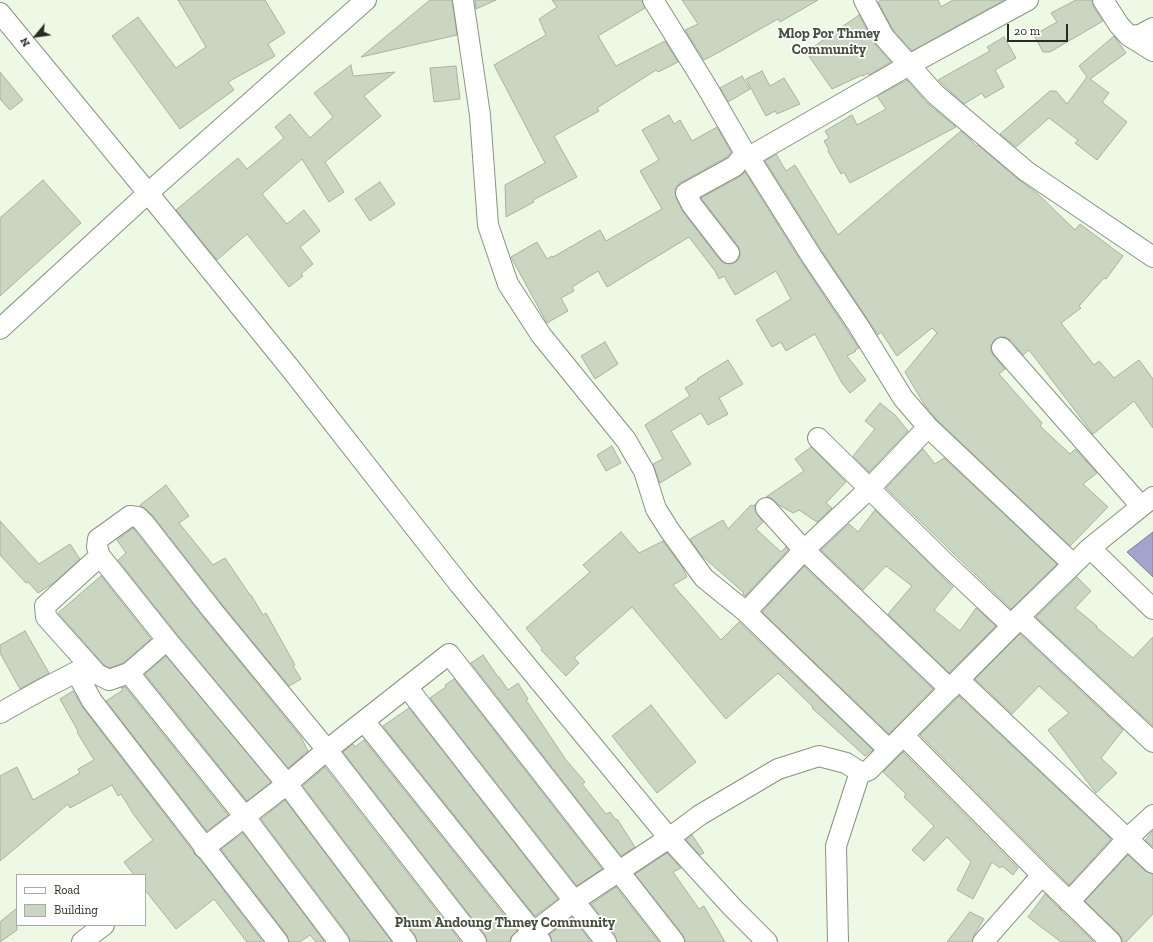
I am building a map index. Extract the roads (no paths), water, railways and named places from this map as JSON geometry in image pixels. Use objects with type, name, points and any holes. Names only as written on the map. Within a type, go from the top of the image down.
[{"type":"street","points":[[0,329],[148,193],[366,0]]},
{"type":"street","points":[[463,0],[480,115],[488,225],[508,284],[541,335],[626,440],[644,471],[656,508],[704,578],[746,612],[888,749]]},
{"type":"street","points":[[653,0],[747,155],[812,257],[858,325],[903,398],[928,427],[1073,564]]},
{"type":"street","points":[[864,0],[884,37],[935,94],[1026,171],[1153,257]]},
{"type":"street","points":[[729,253],[692,204],[686,193],[735,166],[747,155],[1028,0]]},
{"type":"street","points":[[1103,0],[1119,25],[1129,36],[1153,51]]},
{"type":"street","points":[[0,13],[285,362],[460,585],[669,838],[732,907],[767,942]]},
{"type":"street","points":[[1129,36],[1140,35],[1153,28]]},
{"type":"street","points":[[364,721],[532,939],[574,901],[620,872],[669,838],[700,814],[778,769],[819,756],[846,763],[860,772],[868,770],[888,749],[904,736],[1073,564],[1090,548],[1147,502],[1002,348]]},
{"type":"street","points":[[746,612],[804,550],[869,489],[928,427]]},
{"type":"street","points":[[818,438],[869,489],[1016,622],[1153,742]]},
{"type":"street","points":[[766,508],[804,550],[1128,838],[1153,863]]},
{"type":"street","points":[[406,942],[288,784],[167,640],[100,556],[97,547],[98,539],[130,516],[138,517],[327,750],[476,942]]},
{"type":"street","points":[[1090,548],[1153,609]]},
{"type":"street","points":[[100,556],[45,606],[46,617],[82,668],[92,701],[278,942]]},
{"type":"street","points":[[82,668],[109,680],[129,673],[167,640]]},
{"type":"street","points":[[204,848],[288,784],[327,750],[449,654],[674,942]]},
{"type":"street","points":[[0,713],[82,668]]},
{"type":"street","points":[[129,673],[246,817],[339,942]]},
{"type":"street","points":[[407,687],[606,942]]},
{"type":"street","points":[[904,736],[1069,902],[1111,942]]},
{"type":"street","points":[[838,942],[836,846],[860,772]]},
{"type":"street","points":[[1069,902],[1128,838],[1153,815]]},
{"type":"street","points":[[983,942],[1042,875]]},
{"type":"street","points":[[82,942],[103,926]]},
{"type":"water","points":[[1153,532],[1153,577],[1127,552]]},
{"type":"district","name":"Mlop Por Thmey Community","points":[[829,42]]},
{"type":"district","name":"Phum Andoung Thmey Community","points":[[505,923]]}]
